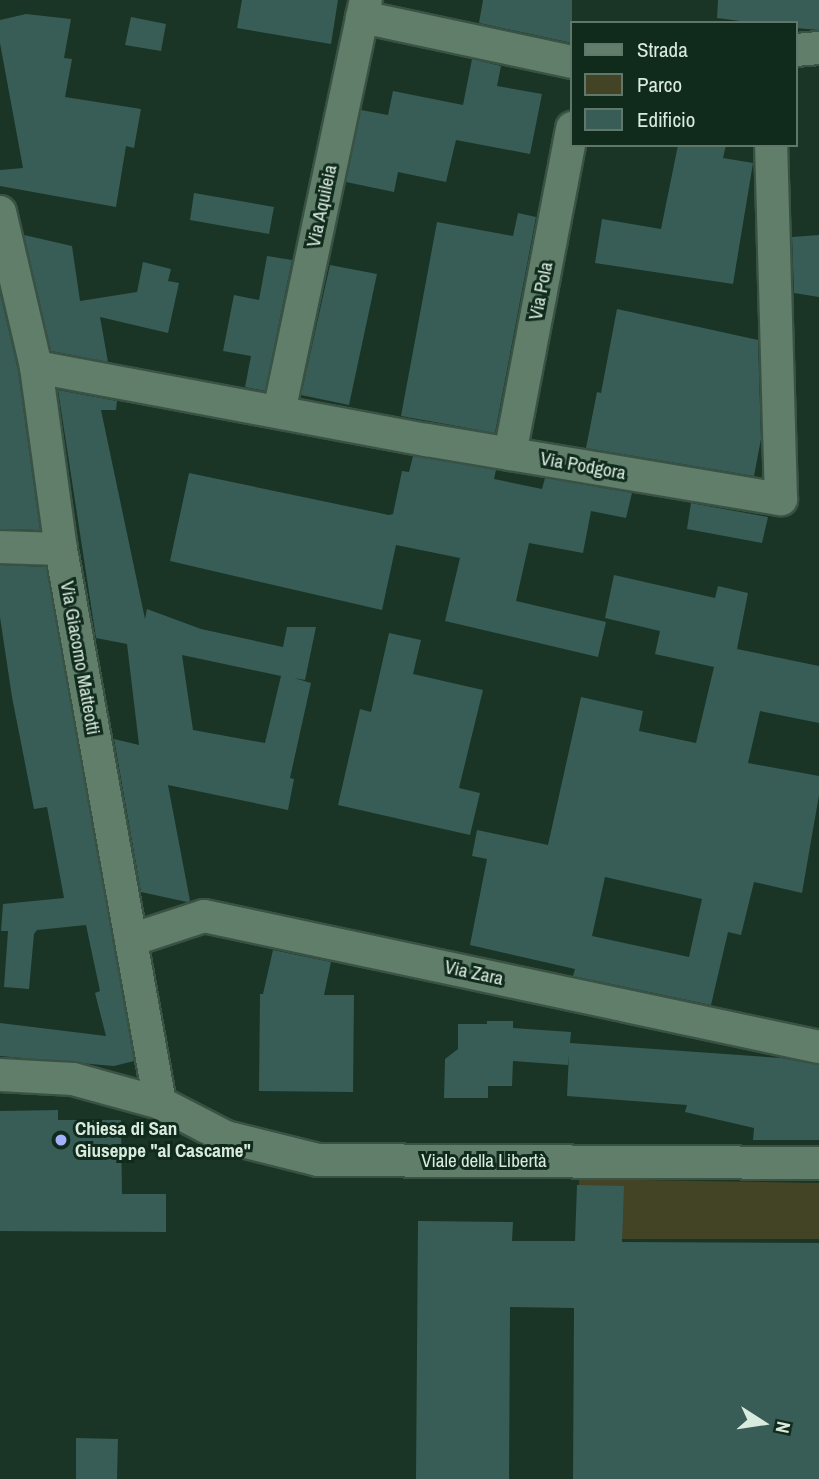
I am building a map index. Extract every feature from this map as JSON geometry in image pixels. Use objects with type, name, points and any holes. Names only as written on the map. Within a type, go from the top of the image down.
[{"type":"street","points":[[364,8],[570,61]]},
{"type":"street","name":"Via Aquileia","points":[[279,412],[364,8]]},
{"type":"street","points":[[798,50],[819,48]]},
{"type":"street","name":"Via Pola","points":[[510,454],[570,139]]},
{"type":"street","name":"Via Podgora","points":[[36,367],[510,454],[781,499],[771,147]]},
{"type":"street","name":"Via Giacomo Matteotti","points":[[0,212],[3,246],[36,367],[61,549],[160,1103]]},
{"type":"street","points":[[0,547],[61,549]]},
{"type":"street","name":"Via Zara","points":[[131,940],[204,916],[819,1047]]},
{"type":"street","name":"Viale della Libertà","points":[[0,1075],[73,1079],[160,1103],[226,1138],[318,1160],[819,1163]]},
{"type":"green space","points":[[579,1179],[819,1183],[819,1239],[577,1239]]},
{"type":"building","points":[[242,0],[338,0],[331,44],[237,28]]},
{"type":"building","points":[[483,0],[572,0],[570,43],[479,23]]},
{"type":"building","points":[[718,0],[819,0],[819,30],[798,28],[798,21],[740,21],[717,18]]},
{"type":"building","points":[[26,14],[71,19],[64,58],[72,59],[65,97],[141,109],[134,148],[126,146],[116,207],[0,186],[0,170],[23,168],[0,43],[0,20]]},
{"type":"building","points":[[131,17],[166,24],[161,51],[125,45]]},
{"type":"building","points":[[472,59],[501,66],[497,86],[542,94],[530,154],[456,140],[446,182],[398,172],[394,192],[346,182],[361,110],[388,115],[393,91],[463,105]]},
{"type":"building","points":[[678,147],[726,147],[723,158],[753,163],[733,284],[595,263],[602,219],[661,229]]},
{"type":"building","points":[[194,193],[274,207],[269,234],[190,220]]},
{"type":"building","points":[[518,213],[536,217],[495,433],[401,416],[437,222],[513,236]]},
{"type":"building","points":[[24,235],[72,246],[80,301],[137,292],[143,262],[171,269],[168,281],[179,283],[168,333],[100,317],[108,362],[51,351]]},
{"type":"building","points":[[819,235],[819,297],[794,293],[792,237]]},
{"type":"building","points":[[267,256],[292,260],[265,391],[245,387],[251,356],[223,351],[234,295],[259,300]]},
{"type":"building","points":[[330,265],[377,274],[349,405],[301,395]]},
{"type":"building","points":[[0,293],[18,370],[40,530],[0,529]]},
{"type":"building","points":[[617,309],[758,340],[761,439],[754,476],[586,448],[597,392],[601,393]]},
{"type":"building","points":[[58,390],[117,401],[116,410],[101,410],[145,619],[147,609],[201,629],[283,647],[287,627],[316,627],[305,680],[294,678],[311,683],[290,778],[294,779],[288,810],[168,785],[190,901],[141,892],[114,739],[139,745],[127,644],[96,638]],"holes":[[[182,655],[281,676],[265,743],[193,730]]]},
{"type":"building","points":[[413,456],[496,470],[494,479],[542,489],[545,478],[632,493],[626,518],[591,511],[583,553],[529,543],[516,601],[606,622],[598,657],[445,621],[460,558],[396,545],[382,610],[170,561],[189,473],[389,515],[393,514],[402,471],[409,472]]},
{"type":"building","points":[[691,503],[768,517],[762,543],[687,529]]},
{"type":"building","points":[[0,565],[46,567],[134,1061],[114,1066],[0,1056],[0,1023],[106,1036],[95,993],[100,991],[86,925],[37,930],[34,934],[29,989],[4,987],[8,931],[1,931],[3,904],[64,898],[47,807],[34,809],[12,697],[0,617]]},
{"type":"building","points":[[614,575],[715,598],[718,586],[748,593],[737,649],[819,666],[819,723],[760,711],[748,763],[819,776],[819,795],[802,893],[754,882],[741,935],[728,932],[711,1005],[573,976],[575,969],[470,945],[487,859],[472,856],[477,830],[548,845],[581,697],[643,711],[639,731],[696,743],[714,667],[655,654],[660,631],[605,618]],"holes":[[[605,877],[702,899],[689,957],[592,936]]]},
{"type":"building","points":[[389,633],[421,640],[413,674],[483,690],[459,788],[480,793],[470,835],[338,805],[360,709],[371,712]]},
{"type":"building","points":[[273,950],[331,962],[324,995],[354,995],[353,1092],[259,1091],[260,994],[263,994]]},
{"type":"building","points":[[487,1021],[513,1021],[513,1028],[571,1032],[570,1043],[781,1058],[819,1065],[819,1140],[753,1140],[754,1128],[685,1112],[687,1105],[567,1096],[569,1053],[568,1065],[513,1061],[512,1086],[488,1086],[488,1098],[444,1098],[445,1059],[458,1049],[458,1024],[487,1024]]},
{"type":"building","points":[[58,1110],[58,1120],[121,1120],[122,1194],[166,1194],[166,1232],[0,1231],[0,1111]]},
{"type":"building","points":[[577,1185],[624,1186],[622,1242],[819,1243],[819,1479],[573,1479],[574,1308],[510,1307],[509,1479],[416,1479],[418,1221],[513,1222],[512,1241],[575,1241]]},
{"type":"building","points":[[76,1438],[118,1439],[117,1479],[76,1479]]},
{"type":"place","name":"Chiesa di San Giuseppe \"al Cascame\"","points":[[61,1140]]}]
